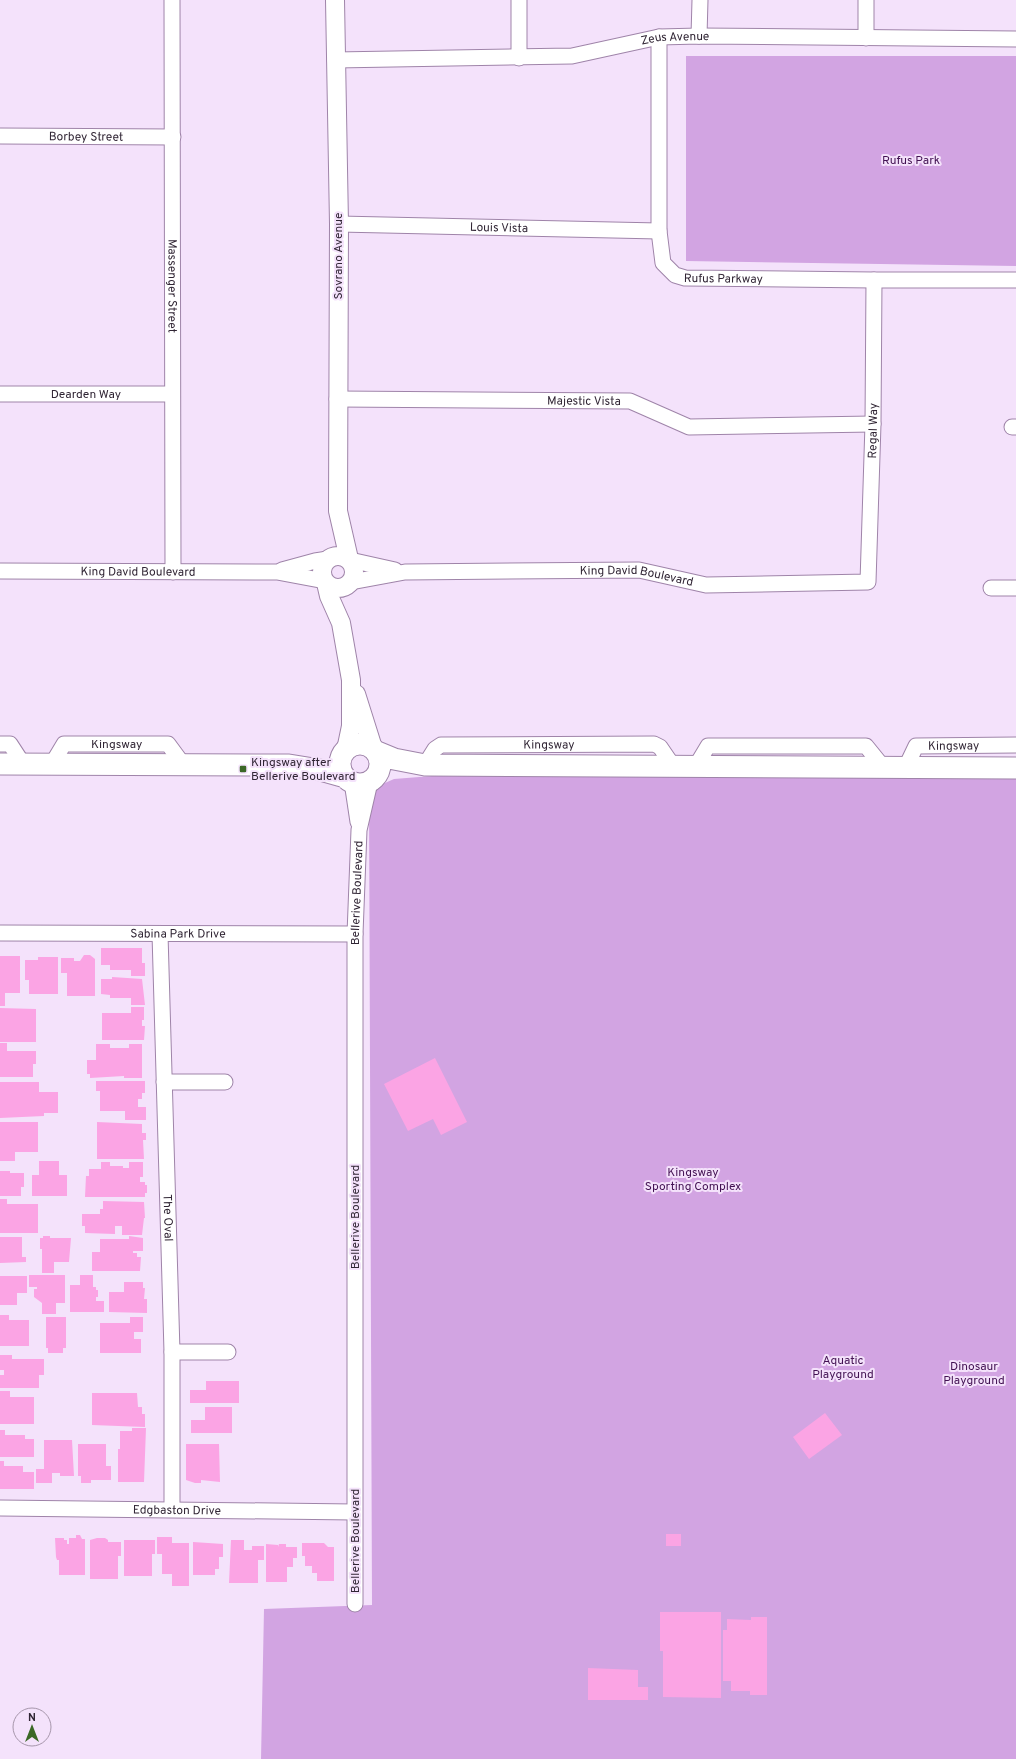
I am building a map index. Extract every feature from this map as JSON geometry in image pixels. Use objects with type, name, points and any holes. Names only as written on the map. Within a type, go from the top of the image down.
[{"type":"main road","name":"Kingsway","points":[[289,765],[345,751],[351,746],[362,744],[394,759],[422,765],[1016,768]]},
{"type":"main road","points":[[345,751],[340,763],[360,780],[380,766],[375,750]]},
{"type":"main road","name":"Kingsway","points":[[0,764],[182,763],[289,765],[320,770],[360,780],[422,765]]},
{"type":"street","name":"Massenger Street","points":[[172,0],[173,572]]},
{"type":"street","name":"Sovrano Avenue","points":[[329,558],[338,511],[337,399],[339,224],[335,0]]},
{"type":"street","points":[[519,0],[519,58]]},
{"type":"street","points":[[699,36],[700,0]]},
{"type":"street","points":[[866,0],[866,38]]},
{"type":"street","name":"Zeus Avenue","points":[[335,60],[572,56],[659,37],[699,36],[1016,39]]},
{"type":"street","name":"Rufus Parkway","points":[[659,37],[659,231],[663,263],[675,275],[685,278],[1016,280]]},
{"type":"street","name":"Borbey Street","points":[[0,136],[173,137]]},
{"type":"street","name":"Louis Vista","points":[[339,224],[659,231]]},
{"type":"street","name":"Regal Way","points":[[868,582],[873,424],[874,280]]},
{"type":"street","name":"Dearden Way","points":[[0,394],[172,394]]},
{"type":"street","name":"Majestic Vista","points":[[337,399],[630,401],[689,427],[873,424]]},
{"type":"street","name":"Sovrano Avenue","points":[[338,511],[350,560]]},
{"type":"street","points":[[341,624],[350,582],[355,571],[350,560],[341,556],[329,558],[322,569],[329,596],[341,624],[351,680],[375,750]]},
{"type":"street","name":"King David Boulevard","points":[[277,572],[329,558]]},
{"type":"street","name":"King David Boulevard","points":[[350,560],[405,572]]},
{"type":"street","name":"King David Boulevard","points":[[350,582],[405,572],[639,570],[706,585],[868,582]]},
{"type":"street","name":"King David Boulevard","points":[[0,571],[277,572],[326,582]]},
{"type":"street","points":[[326,582],[338,588],[350,582]]},
{"type":"street","points":[[991,588],[1016,588]]},
{"type":"street","points":[[345,751],[351,726],[351,680]]},
{"type":"street","points":[[0,744],[10,744],[24,764]]},
{"type":"street","name":"Kingsway","points":[[906,767],[916,746],[1016,745]]},
{"type":"street","name":"Bellerive Boulevard","points":[[355,1604],[355,934],[360,780]]},
{"type":"street","name":"Sabina Park Drive","points":[[0,933],[355,934]]},
{"type":"street","name":"The Oval","points":[[160,934],[172,1352],[172,1509]]},
{"type":"street","points":[[164,1082],[225,1082]]},
{"type":"street","points":[[172,1352],[228,1352]]},
{"type":"street","name":"Edgbaston Drive","points":[[0,1508],[354,1512]]},
{"type":"green space","name":"Rufus Park","points":[[686,56],[1016,56],[1016,266],[686,261]]},
{"type":"green space","name":"Kingsway Sporting Complex","points":[[432,776],[1016,777],[1016,1759],[261,1759],[264,1609],[372,1605],[369,790],[394,779]]},
{"type":"building","points":[[101,948],[142,948],[142,963],[145,963],[145,976],[131,976],[131,970],[110,970],[110,965],[101,965]]},
{"type":"building","points":[[84,955],[90,955],[95,959],[95,996],[67,996],[67,973],[61,973],[61,958],[74,958],[74,961],[80,961]]},
{"type":"building","points":[[0,956],[20,956],[20,993],[5,993],[5,1006],[0,1006]]},
{"type":"building","points":[[38,957],[58,957],[58,994],[29,994],[29,980],[25,980],[25,960],[38,960]]},
{"type":"building","points":[[112,977],[142,979],[145,1005],[131,1005],[131,998],[110,998],[110,995],[101,994],[101,979],[112,979]]},
{"type":"building","points":[[131,1007],[144,1007],[144,1020],[142,1020],[142,1026],[145,1026],[144,1040],[102,1040],[102,1013],[131,1013]]},
{"type":"building","points":[[0,1008],[36,1009],[36,1042],[0,1042]]},
{"type":"building","points":[[0,1043],[7,1043],[7,1051],[36,1051],[36,1064],[33,1064],[33,1077],[0,1077]]},
{"type":"building","points":[[96,1044],[110,1044],[110,1048],[129,1048],[129,1044],[142,1044],[142,1078],[124,1078],[124,1076],[90,1078],[90,1074],[87,1074],[87,1060],[96,1060]]},
{"type":"building","points":[[435,1058],[467,1122],[441,1135],[433,1119],[408,1131],[384,1084]]},
{"type":"building","points":[[96,1081],[145,1081],[145,1093],[142,1093],[142,1099],[138,1099],[138,1107],[146,1107],[146,1120],[125,1120],[125,1111],[100,1111],[100,1091],[96,1091]]},
{"type":"building","points":[[0,1082],[39,1082],[39,1092],[58,1092],[58,1113],[44,1113],[44,1116],[0,1118]]},
{"type":"building","points":[[0,1122],[38,1122],[38,1152],[15,1152],[15,1161],[0,1161]]},
{"type":"building","points":[[97,1122],[142,1124],[142,1133],[146,1133],[146,1140],[143,1140],[144,1159],[97,1159]]},
{"type":"building","points":[[39,1161],[59,1161],[59,1175],[67,1175],[67,1196],[32,1196],[32,1175],[39,1175]]},
{"type":"building","points":[[101,1162],[110,1162],[110,1166],[123,1166],[123,1168],[129,1168],[129,1162],[143,1162],[143,1177],[140,1177],[140,1182],[145,1182],[145,1185],[147,1185],[147,1193],[145,1193],[145,1197],[85,1197],[86,1176],[89,1176],[89,1169],[101,1169]]},
{"type":"building","points":[[0,1171],[24,1173],[24,1187],[21,1187],[21,1196],[0,1196]]},
{"type":"building","points":[[0,1199],[7,1199],[7,1204],[38,1204],[38,1233],[0,1233]]},
{"type":"building","points":[[103,1201],[144,1202],[145,1218],[142,1235],[122,1235],[122,1226],[115,1226],[115,1234],[85,1233],[85,1226],[82,1226],[82,1214],[100,1214],[100,1209],[103,1209]]},
{"type":"building","points":[[43,1236],[50,1236],[50,1238],[71,1238],[69,1262],[54,1262],[54,1273],[42,1273],[42,1249],[40,1249],[40,1238],[43,1238]]},
{"type":"building","points":[[129,1236],[143,1238],[143,1251],[133,1251],[133,1253],[137,1253],[137,1257],[141,1257],[140,1271],[92,1271],[92,1252],[100,1252],[100,1239],[129,1239]]},
{"type":"building","points":[[0,1237],[22,1237],[22,1257],[26,1257],[26,1262],[0,1263]]},
{"type":"building","points":[[29,1275],[65,1275],[65,1303],[56,1303],[56,1314],[42,1314],[42,1303],[34,1297],[34,1289],[37,1289],[37,1287],[29,1287]]},
{"type":"building","points":[[80,1275],[93,1275],[93,1287],[96,1287],[96,1290],[98,1290],[98,1297],[96,1297],[96,1301],[104,1301],[104,1312],[70,1312],[70,1285],[80,1285]]},
{"type":"building","points":[[0,1276],[27,1276],[27,1293],[17,1293],[17,1305],[0,1305]]},
{"type":"building","points":[[124,1282],[143,1282],[143,1288],[145,1288],[144,1299],[147,1299],[147,1313],[109,1312],[109,1292],[124,1292]]},
{"type":"building","points":[[0,1315],[9,1315],[9,1320],[29,1320],[29,1346],[0,1346]]},
{"type":"building","points":[[46,1317],[66,1317],[66,1348],[63,1348],[63,1353],[48,1353],[48,1348],[46,1348]]},
{"type":"building","points":[[130,1317],[143,1317],[143,1332],[134,1332],[134,1339],[141,1339],[141,1353],[100,1353],[100,1323],[130,1323]]},
{"type":"building","points":[[0,1355],[12,1355],[12,1359],[44,1359],[44,1375],[39,1375],[39,1388],[0,1388],[0,1375],[4,1375],[4,1370],[0,1370]]},
{"type":"building","points":[[206,1381],[239,1381],[239,1403],[190,1403],[190,1390],[206,1390]]},
{"type":"building","points":[[0,1391],[10,1391],[10,1397],[34,1397],[34,1424],[0,1424]]},
{"type":"building","points":[[92,1393],[137,1393],[138,1407],[142,1407],[142,1414],[145,1414],[145,1427],[92,1425]]},
{"type":"building","points":[[205,1407],[232,1407],[232,1433],[191,1433],[191,1420],[205,1420]]},
{"type":"building","points":[[825,1413],[842,1435],[809,1459],[793,1437]]},
{"type":"building","points":[[132,1428],[146,1428],[144,1482],[118,1482],[118,1449],[120,1449],[120,1431],[132,1431]]},
{"type":"building","points":[[0,1430],[5,1430],[5,1435],[25,1435],[25,1439],[34,1439],[34,1457],[0,1457]]},
{"type":"building","points":[[44,1440],[72,1440],[74,1476],[60,1476],[60,1473],[52,1473],[52,1483],[36,1483],[36,1469],[44,1469]]},
{"type":"building","points":[[78,1444],[106,1444],[106,1466],[111,1466],[111,1480],[91,1480],[91,1483],[81,1483],[81,1476],[78,1476]]},
{"type":"building","points":[[186,1444],[219,1444],[220,1482],[201,1480],[201,1483],[195,1483],[186,1480]]},
{"type":"building","points":[[0,1461],[4,1461],[4,1466],[23,1466],[23,1472],[34,1472],[34,1489],[0,1489]]},
{"type":"building","points":[[666,1534],[681,1534],[681,1546],[666,1546]]},
{"type":"building","points":[[76,1535],[80,1535],[82,1539],[85,1539],[85,1575],[59,1575],[59,1560],[57,1560],[56,1557],[55,1538],[64,1538],[64,1540],[67,1540],[67,1544],[69,1544],[69,1538],[76,1538]]},
{"type":"building","points":[[157,1537],[172,1537],[172,1543],[189,1543],[189,1586],[172,1586],[172,1574],[162,1574],[162,1554],[157,1554]]},
{"type":"building","points":[[105,1538],[108,1542],[121,1542],[121,1556],[118,1556],[118,1579],[90,1579],[90,1540]]},
{"type":"building","points":[[124,1540],[155,1540],[155,1554],[152,1554],[152,1576],[124,1576]]},
{"type":"building","points":[[231,1540],[244,1540],[244,1550],[252,1550],[252,1546],[264,1546],[264,1560],[258,1560],[258,1583],[229,1583]]},
{"type":"building","points":[[193,1542],[223,1544],[223,1557],[219,1557],[219,1569],[215,1569],[215,1575],[193,1575]]},
{"type":"building","points":[[302,1543],[324,1543],[328,1547],[334,1547],[334,1581],[317,1581],[317,1573],[312,1573],[312,1566],[305,1566],[305,1556],[302,1556]]},
{"type":"building","points":[[266,1544],[278,1545],[278,1547],[279,1544],[286,1544],[286,1547],[297,1547],[297,1558],[293,1558],[293,1567],[287,1567],[287,1582],[266,1582]]},
{"type":"building","points":[[660,1612],[721,1612],[721,1698],[663,1697],[663,1651],[660,1651]]},
{"type":"building","points":[[751,1617],[767,1617],[767,1695],[750,1695],[750,1691],[731,1691],[731,1681],[723,1681],[723,1630],[727,1630],[727,1619],[751,1620]]},
{"type":"building","points":[[588,1668],[638,1670],[638,1687],[648,1687],[648,1700],[588,1700]]},
{"type":"place","name":"Kingsway after Bellerive Boulevard","points":[[243,769]]},
{"type":"park label","name":"Aquatic Playground","points":[[843,1367]]},
{"type":"park label","name":"Dinosaur Playground","points":[[974,1373]]}]
